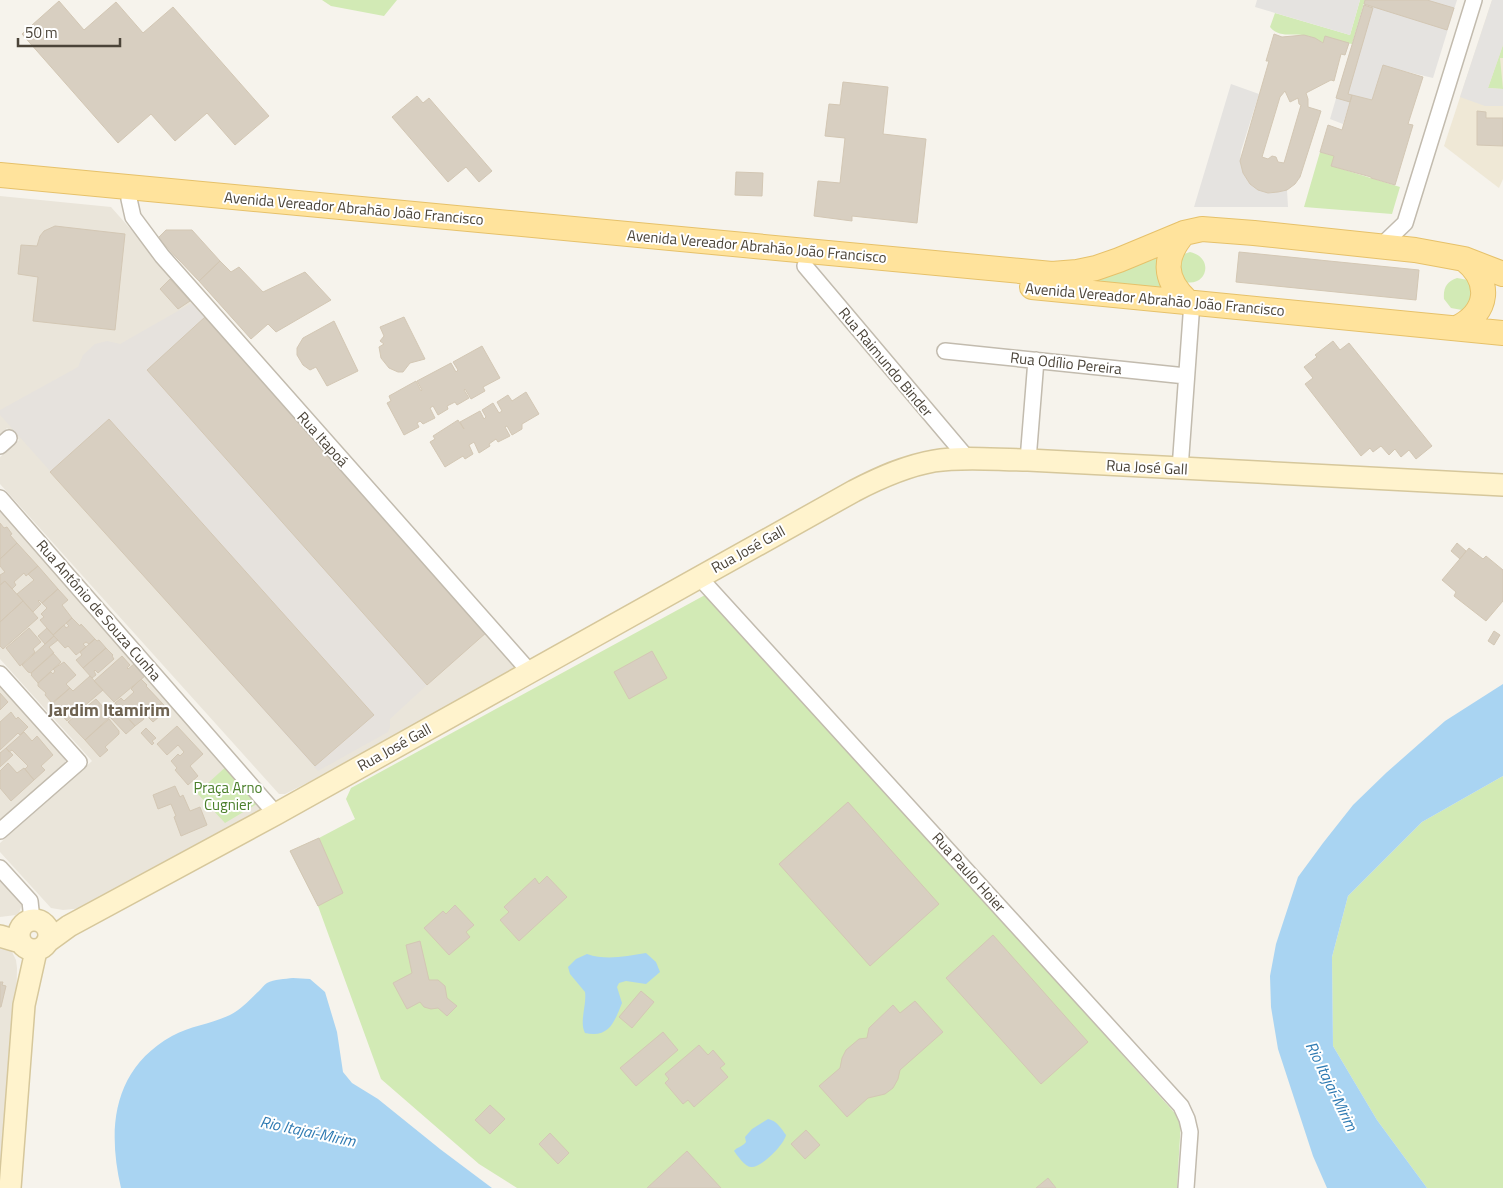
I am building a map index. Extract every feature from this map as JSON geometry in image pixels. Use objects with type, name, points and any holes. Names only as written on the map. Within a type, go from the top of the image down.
[{"type":"main road","name":"Avenida Vereador Abrahão João Francisco","points":[[0,175],[1052,274],[1096,268],[1184,233],[1202,229],[1415,250],[1464,259],[1503,274]]},
{"type":"main road","name":"Avenida Vereador Abrahão João Francisco","points":[[0,188],[1503,333]]},
{"type":"main road","points":[[1184,233],[1173,247],[1169,257],[1168,268],[1175,288],[1189,302]]},
{"type":"main road","points":[[1457,328],[1468,323],[1477,314],[1484,290],[1474,266],[1464,259]]},
{"type":"main road","name":"Rua José Gall","points":[[25,936],[69,926],[276,814],[883,476],[909,467],[935,461],[968,459],[1028,460],[1503,485]]},
{"type":"main road","points":[[10,1188],[26,989],[25,936]]},
{"type":"street","points":[[1381,246],[1405,223],[1474,0]]},
{"type":"street","name":"Rua Itapoá","points":[[129,199],[133,217],[162,256],[530,672]]},
{"type":"street","points":[[1405,223],[1415,250]]},
{"type":"street","name":"Rua Raimundo Binder","points":[[805,266],[968,459]]},
{"type":"street","points":[[1180,469],[1189,302]]},
{"type":"street","name":"Rua Odílio Pereira","points":[[945,351],[1186,376]]},
{"type":"street","points":[[1028,460],[1036,360]]},
{"type":"street","name":"Rua Antônio de Souza Cunha","points":[[0,498],[276,814]]},
{"type":"street","name":"Rua Paulo Hoier","points":[[699,577],[1181,1106],[1190,1132],[1186,1188]]},
{"type":"street","points":[[0,674],[79,762],[0,831]]},
{"type":"street","points":[[0,868],[30,901],[25,936]]},
{"type":"shaded area","points":[[1257,0],[1360,0],[1350,35],[1255,7]]},
{"type":"shaded area","points":[[1365,0],[1457,0],[1433,78],[1383,66],[1372,100],[1352,95],[1343,124],[1330,119]]},
{"type":"shaded area","points":[[1492,0],[1503,0],[1503,179],[1499,188],[1444,146]]},
{"type":"shaded area","points":[[1492,0],[1503,0],[1503,45],[1488,88],[1503,89],[1503,106],[1485,106],[1460,97]]},
{"type":"shaded area","points":[[1231,84],[1259,94],[1241,151],[1240,161],[1243,173],[1250,184],[1268,193],[1287,190],[1288,207],[1194,207]]},
{"type":"shaded area","points":[[0,196],[111,207],[516,663],[514,669],[309,782],[285,794],[279,794],[0,484],[0,457],[19,440],[7,428],[0,435]]},
{"type":"shaded area","points":[[192,303],[205,317],[427,685],[390,719],[388,732],[318,771],[0,415],[0,410],[78,367],[83,355],[95,344],[107,341],[120,344]]},
{"type":"shaded area","points":[[0,508],[262,809],[97,903],[84,908],[63,910],[51,908],[0,852],[0,843],[92,761],[0,659]]},
{"type":"shaded area","points":[[0,683],[66,757],[65,763],[0,821]]},
{"type":"shaded area","points":[[0,879],[22,904],[19,913],[16,915],[0,917]]},
{"type":"shaded area","points":[[0,944],[12,952],[17,968],[16,1009],[0,1188]]},
{"type":"green space","points":[[322,0],[397,0],[384,16],[331,6]]},
{"type":"green space","points":[[1360,0],[1365,0],[1352,44],[1325,43],[1307,36],[1278,33],[1270,27],[1275,13],[1350,35]]},
{"type":"green space","points":[[1503,45],[1503,58],[1500,58],[1503,89],[1488,88]]},
{"type":"green space","points":[[1320,152],[1334,156],[1332,166],[1400,187],[1392,214],[1304,207]]},
{"type":"green space","points":[[1190,252],[1198,255],[1203,260],[1205,272],[1197,281],[1190,283],[1182,281],[1175,264],[1181,255]]},
{"type":"green space","points":[[1154,253],[1160,256],[1159,277],[1168,295],[1067,283],[1094,281],[1115,274]]},
{"type":"green space","points":[[1457,278],[1468,280],[1475,289],[1467,308],[1462,310],[1451,308],[1444,299],[1446,286]]},
{"type":"green space","points":[[705,595],[711,597],[1181,1120],[1177,1188],[517,1188],[479,1164],[381,1079],[318,906],[290,851],[355,819],[346,799],[351,788]]},
{"type":"green space","name":"Praça Arno Cugnier","points":[[229,764],[262,801],[225,823],[197,793]]},
{"type":"green space","points":[[1503,776],[1503,1188],[1427,1188],[1377,1120],[1333,1046],[1332,957],[1348,896],[1422,822]]},
{"type":"water","name":"Rio Itajaí-Mirim","points":[[1503,684],[1503,776],[1422,822],[1348,896],[1332,957],[1333,1046],[1377,1120],[1427,1188],[1327,1188],[1313,1156],[1278,1049],[1271,1007],[1270,976],[1276,944],[1298,877],[1353,805],[1386,773],[1445,721]]},
{"type":"water","points":[[646,953],[656,962],[660,972],[646,984],[626,981],[619,983],[617,987],[622,1003],[613,1023],[600,1033],[585,1033],[583,1018],[585,992],[570,974],[568,967],[576,959],[587,954],[609,958]]},
{"type":"water","name":"Rio Itajaí-Mirim","points":[[293,978],[310,979],[325,992],[337,1032],[343,1072],[352,1083],[378,1099],[492,1188],[121,1188],[115,1144],[115,1122],[119,1102],[126,1083],[137,1065],[152,1050],[172,1036],[234,1013],[267,983]]},
{"type":"water","points":[[768,1119],[774,1121],[786,1135],[777,1150],[766,1160],[751,1167],[746,1165],[734,1151],[746,1142],[745,1137],[752,1129]]},
{"type":"building","points":[[1365,0],[1427,0],[1454,8],[1447,30],[1364,4]]},
{"type":"building","points":[[59,1],[84,30],[116,2],[143,33],[173,7],[269,116],[235,145],[207,113],[175,141],[151,114],[118,143],[22,34]]},
{"type":"building","points":[[1364,5],[1373,8],[1348,94],[1352,95],[1350,102],[1336,98]]},
{"type":"building","points":[[1274,34],[1282,37],[1304,35],[1315,38],[1323,43],[1325,36],[1349,43],[1345,55],[1341,54],[1334,81],[1331,80],[1306,93],[1308,107],[1321,111],[1300,177],[1287,190],[1268,193],[1258,190],[1250,184],[1243,173],[1240,161],[1269,61],[1266,61]],"holes":[[[1285,91],[1290,102],[1298,98],[1301,105],[1284,163],[1278,162],[1276,157],[1272,156],[1268,159],[1262,157],[1280,97]]]},
{"type":"building","points":[[1383,65],[1423,77],[1408,124],[1413,125],[1395,185],[1331,166],[1334,156],[1320,152],[1328,125],[1342,130],[1352,95],[1372,100]]},
{"type":"building","points":[[843,82],[888,87],[883,134],[926,139],[917,223],[852,216],[852,221],[814,216],[818,181],[840,183],[845,138],[825,136],[829,104],[840,105]]},
{"type":"building","points":[[417,96],[423,103],[429,98],[492,171],[479,182],[466,167],[448,182],[392,117]]},
{"type":"building","points":[[1477,111],[1486,112],[1486,118],[1503,118],[1503,146],[1477,145]]},
{"type":"building","points":[[736,172],[763,173],[762,196],[735,195]]},
{"type":"building","points":[[55,226],[125,234],[115,330],[33,321],[38,277],[18,274],[21,245],[37,246],[40,236],[44,231]]},
{"type":"building","points":[[166,230],[192,230],[220,261],[199,281],[158,238]]},
{"type":"building","points":[[1239,252],[1419,270],[1416,300],[1236,282]]},
{"type":"building","points":[[220,261],[231,272],[239,267],[263,292],[305,272],[331,300],[276,332],[268,324],[251,339],[199,281]]},
{"type":"building","points":[[170,279],[190,301],[178,309],[160,289]]},
{"type":"building","points":[[205,317],[487,632],[427,685],[147,370]]},
{"type":"building","points":[[404,317],[425,359],[410,363],[403,372],[398,372],[389,368],[381,358],[379,347],[384,344],[380,341],[384,336],[380,327]]},
{"type":"building","points":[[334,321],[358,371],[327,386],[316,367],[310,370],[303,365],[297,355],[297,348],[303,338]]},
{"type":"building","points":[[1333,341],[1340,350],[1349,343],[1432,446],[1416,459],[1409,450],[1401,457],[1395,449],[1389,455],[1381,446],[1373,452],[1370,448],[1361,456],[1305,384],[1313,378],[1304,367],[1317,357],[1315,355]]},
{"type":"building","points":[[482,346],[500,378],[483,387],[485,391],[471,399],[465,389],[469,398],[457,405],[455,402],[447,406],[448,409],[438,415],[433,406],[430,408],[435,418],[423,424],[420,421],[417,423],[419,427],[404,435],[387,403],[391,401],[389,396],[416,381],[421,391],[417,381],[451,363],[456,372],[458,370],[453,362]]},
{"type":"building","points":[[526,392],[539,414],[522,424],[522,429],[512,435],[507,426],[505,427],[510,436],[498,442],[496,439],[489,444],[490,446],[479,453],[474,442],[469,445],[473,454],[465,459],[463,456],[445,467],[430,442],[435,439],[433,436],[458,420],[464,429],[460,422],[480,411],[484,419],[486,417],[482,410],[493,403],[499,413],[502,411],[497,402],[508,395],[512,401]]},
{"type":"building","points":[[109,419],[374,715],[315,766],[50,472]]},
{"type":"building","points":[[0,523],[4,528],[7,527],[12,534],[10,535],[17,543],[0,559]]},
{"type":"building","points":[[17,543],[38,566],[26,576],[24,573],[14,582],[16,585],[12,589],[5,581],[0,585],[0,575],[5,572],[0,566],[0,559]]},
{"type":"building","points":[[1457,543],[1466,551],[1460,559],[1451,551]]},
{"type":"building","points":[[1469,548],[1483,559],[1486,556],[1503,570],[1503,601],[1486,621],[1454,596],[1456,592],[1442,580]]},
{"type":"building","points":[[38,566],[58,589],[42,603],[39,600],[41,604],[33,612],[17,594],[34,580],[28,574]]},
{"type":"building","points":[[5,581],[23,601],[0,622],[0,585]]},
{"type":"building","points":[[58,589],[68,600],[62,605],[72,618],[53,635],[40,620],[44,617],[41,614],[47,608],[42,603]]},
{"type":"building","points":[[23,601],[38,618],[3,649],[0,646],[0,622]]},
{"type":"building","points":[[72,618],[80,626],[81,624],[95,639],[89,644],[86,642],[83,644],[86,647],[76,655],[68,646],[65,648],[53,635],[64,625],[66,628],[69,626],[66,623]]},
{"type":"building","points":[[29,628],[41,642],[33,649],[35,652],[20,666],[6,648]]},
{"type":"building","points":[[47,628],[54,636],[45,644],[38,636]]},
{"type":"building","points":[[1494,631],[1500,635],[1494,645],[1488,641]]},
{"type":"building","points":[[54,636],[58,640],[49,647],[54,653],[31,673],[28,672],[22,665]]},
{"type":"building","points":[[95,639],[99,640],[106,648],[83,668],[76,660],[82,655],[80,652]]},
{"type":"building","points":[[106,648],[113,655],[114,659],[98,673],[95,670],[96,675],[92,678],[83,668]]},
{"type":"building","points":[[652,651],[667,678],[629,699],[614,672]]},
{"type":"building","points":[[53,653],[61,662],[38,683],[31,673]]},
{"type":"building","points":[[122,656],[130,665],[128,669],[134,664],[145,676],[114,702],[94,681]]},
{"type":"building","points":[[64,662],[76,675],[66,684],[70,688],[52,703],[45,695],[46,693],[38,686],[38,683],[51,672],[53,674],[55,671],[53,669]]},
{"type":"building","points":[[90,676],[103,690],[67,721],[52,704],[70,688],[73,691]]},
{"type":"building","points":[[141,679],[162,703],[152,712],[149,708],[141,715],[144,719],[135,726],[115,703],[121,698],[124,701],[134,692],[131,689]]},
{"type":"building","points":[[0,693],[8,702],[0,710]]},
{"type":"building","points":[[96,699],[111,716],[85,740],[68,722]]},
{"type":"building","points":[[162,703],[168,709],[153,722],[147,716]]},
{"type":"building","points":[[120,709],[135,726],[126,734],[110,717]]},
{"type":"building","points":[[11,712],[16,719],[18,717],[28,727],[20,735],[18,733],[0,750],[0,722]]},
{"type":"building","points":[[109,719],[119,731],[119,734],[105,747],[108,750],[100,757],[85,740]]},
{"type":"building","points":[[177,726],[203,754],[190,766],[198,776],[188,785],[175,770],[177,768],[171,761],[178,754],[180,756],[184,752],[178,745],[167,755],[157,744]]},
{"type":"building","points":[[146,728],[156,738],[152,741],[154,743],[152,745],[141,733]]},
{"type":"building","points":[[24,732],[32,741],[37,736],[53,755],[41,766],[45,770],[34,780],[25,769],[28,766],[12,750],[9,752],[6,748]]},
{"type":"building","points":[[6,748],[13,755],[0,767],[0,753]]},
{"type":"building","points":[[8,763],[17,773],[24,768],[34,780],[11,801],[0,788],[0,771]]},
{"type":"building","points":[[175,786],[180,797],[183,795],[190,811],[200,807],[207,825],[181,836],[171,804],[158,809],[153,795]]},
{"type":"building","points":[[848,802],[939,904],[870,966],[779,864]]},
{"type":"building","points":[[319,838],[343,893],[318,906],[290,851]]},
{"type":"building","points":[[547,876],[567,897],[519,941],[500,920],[509,912],[504,907],[535,878],[539,884]]},
{"type":"building","points":[[455,905],[474,925],[466,932],[470,937],[449,955],[424,928],[443,911],[446,914]]},
{"type":"building","points":[[993,935],[1088,1042],[1041,1084],[946,978]]},
{"type":"building","points":[[420,941],[429,980],[438,980],[445,986],[447,998],[457,1006],[447,1016],[438,1008],[424,1007],[420,1002],[407,1009],[393,983],[412,973],[406,945]]},
{"type":"building","points":[[0,982],[3,982],[2,985],[6,986],[1,1007],[0,1007]]},
{"type":"building","points":[[641,991],[654,1002],[632,1028],[619,1017]]},
{"type":"building","points":[[915,1001],[943,1032],[900,1070],[893,1088],[885,1094],[868,1098],[847,1117],[819,1086],[840,1068],[846,1050],[859,1039],[867,1038],[869,1028],[893,1005],[900,1013]]},
{"type":"building","points":[[663,1032],[678,1050],[636,1086],[620,1068]]},
{"type":"building","points":[[699,1045],[708,1055],[713,1050],[725,1064],[720,1068],[728,1077],[694,1107],[688,1100],[683,1104],[665,1083],[669,1079],[665,1074]]},
{"type":"building","points":[[490,1105],[505,1119],[490,1134],[475,1120]]},
{"type":"building","points":[[806,1130],[820,1145],[805,1159],[791,1144]]},
{"type":"building","points":[[550,1133],[569,1153],[558,1164],[539,1144]]},
{"type":"building","points":[[687,1151],[721,1188],[647,1188]]},
{"type":"building","points":[[1048,1178],[1056,1188],[1036,1188]]},
{"type":"district","name":"Jardim Itamirim","points":[[109,709]]}]
